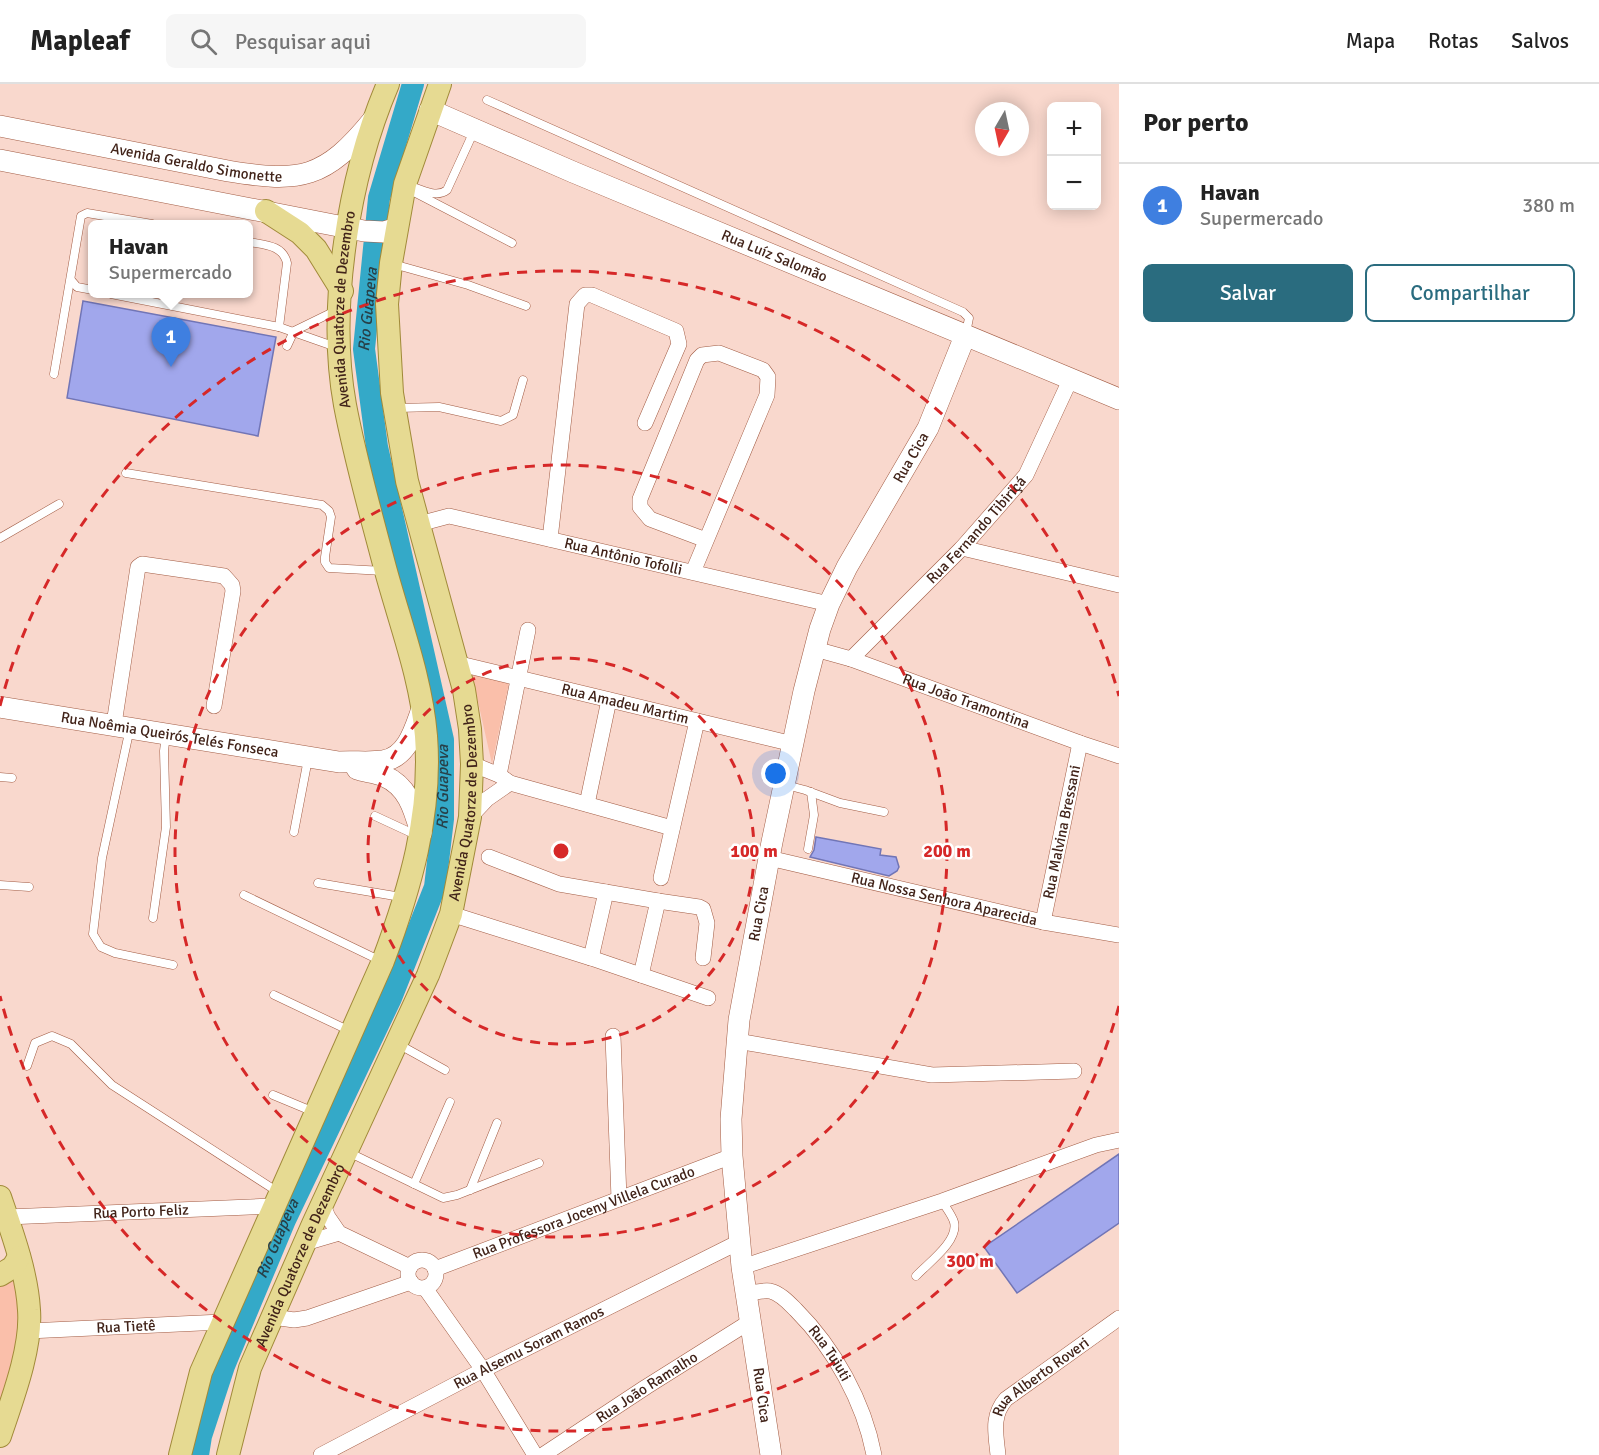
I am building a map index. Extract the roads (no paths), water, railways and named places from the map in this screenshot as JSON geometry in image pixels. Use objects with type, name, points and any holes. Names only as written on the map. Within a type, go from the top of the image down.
[{"type":"main road","name":"Avenida Quatorze de Dezembro","points":[[228,1455],[250,1368],[322,1204],[428,975],[451,914],[470,818],[472,764],[464,690],[407,481],[394,408],[387,304],[391,263],[353,195],[374,120],[388,84]]},
{"type":"main road","name":"Avenida Quatorze de Dezembro","points":[[180,1455],[201,1372],[383,961],[405,898],[421,835],[427,766],[422,709],[403,625],[386,571],[345,404],[340,348],[341,299],[344,257],[373,230],[405,186],[440,84]]},
{"type":"main road","points":[[266,212],[300,233],[316,249],[341,299]]},
{"type":"main road","points":[[0,1436],[19,1377],[28,1331],[29,1310],[19,1257],[3,1207]]},
{"type":"main road","points":[[0,1275],[13,1267],[19,1257]]},
{"type":"street","name":"Rua Luíz Salomão","points":[[430,110],[1119,399]]},
{"type":"street","name":"Avenida Geraldo Simonette","points":[[0,126],[228,171],[260,176],[294,177],[319,169],[337,159],[355,143],[374,120]]},
{"type":"street","points":[[0,160],[266,212],[373,230]]},
{"type":"street","points":[[228,171],[237,180],[239,190],[236,198],[229,204]]},
{"type":"street","points":[[550,539],[577,304],[585,295],[592,295],[670,328],[679,337],[679,344],[645,423]]},
{"type":"street","name":"Rua Cica","points":[[771,1455],[739,1242],[731,1119],[737,1041],[784,784],[815,649],[829,604],[858,548],[928,428],[965,336]]},
{"type":"street","points":[[693,572],[767,395],[768,377],[763,370],[719,352],[702,355],[697,360],[640,499],[640,507],[650,519],[706,540]]},
{"type":"street","name":"Rua Fernando Tibiriçá","points":[[851,659],[962,548],[1026,475],[1071,378]]},
{"type":"street","name":"Rua Antônio Tofolli","points":[[419,524],[449,516],[829,604]]},
{"type":"street","points":[[962,548],[1119,585]]},
{"type":"street","points":[[122,726],[138,567],[142,564],[225,576],[232,585],[233,591],[214,706]]},
{"type":"street","points":[[470,818],[505,779],[528,630]]},
{"type":"street","name":"Rua João Tramontina","points":[[815,649],[851,659],[1119,756]]},
{"type":"street","name":"Rua Amadeu Martim","points":[[456,663],[793,744]]},
{"type":"street","points":[[587,804],[609,700]]},
{"type":"street","name":"Rua Noêmia Queirós Telés Fonseca","points":[[0,707],[339,762],[385,760],[400,753],[414,730],[422,709]]},
{"type":"street","points":[[661,878],[698,721]]},
{"type":"street","name":"Rua Malvina Bressani","points":[[1043,922],[1080,743]]},
{"type":"street","name":"Rua Noêmia Queirós Telés Fonseca","points":[[339,762],[358,770],[383,775],[397,784],[408,796],[421,835]]},
{"type":"street","points":[[472,764],[505,779],[672,828]]},
{"type":"street","points":[[489,857],[525,873],[559,884],[699,906],[703,909],[707,923],[703,958]]},
{"type":"street","name":"Rua Nossa Senhora Aparecida","points":[[769,858],[1043,922],[1119,935]]},
{"type":"street","points":[[591,958],[606,892]]},
{"type":"street","points":[[641,975],[658,901]]},
{"type":"street","points":[[451,914],[708,998]]},
{"type":"street","points":[[613,1036],[619,1199]]},
{"type":"street","points":[[737,1041],[932,1076],[1074,1071]]},
{"type":"street","points":[[742,1267],[942,1201],[1096,1145],[1119,1140]]},
{"type":"street","name":"Rua Professora Joceny Villela Curado","points":[[435,1269],[732,1156]]},
{"type":"street","name":"Rua Porto Feliz","points":[[3,1207],[276,1200]]},
{"type":"street","points":[[322,1204],[339,1233],[415,1279],[483,1370],[535,1455]]},
{"type":"street","points":[[305,1243],[339,1233]]},
{"type":"street","name":"Rua Alsemu Soram Ramos","points":[[321,1455],[483,1370],[739,1242]]},
{"type":"street","points":[[273,1317],[294,1320],[307,1318],[415,1279],[435,1281],[435,1269],[429,1262],[418,1261],[415,1279]]},
{"type":"street","name":"Rua Tuiuti","points":[[747,1294],[771,1292],[779,1295],[806,1320],[825,1342],[846,1378],[862,1415],[874,1455]]},
{"type":"street","name":"Rua Alberto Roveri","points":[[998,1455],[995,1419],[998,1407],[1119,1318]]},
{"type":"street","name":"Rua João Ramalho","points":[[543,1455],[751,1321]]},
{"type":"street","name":"Rua Tietê","points":[[28,1331],[222,1322]]},
{"type":"lane","points":[[487,100],[963,312],[967,315],[969,322],[965,336]]},
{"type":"lane","points":[[405,186],[436,194],[442,194],[447,190],[475,129]]},
{"type":"lane","points":[[405,186],[512,243]]},
{"type":"lane","points":[[54,374],[80,219],[84,214],[121,220]]},
{"type":"lane","points":[[253,243],[274,247],[286,257],[288,263],[279,327]]},
{"type":"lane","points":[[391,263],[468,285],[526,306]]},
{"type":"lane","points":[[70,280],[77,287],[88,289]]},
{"type":"lane","points":[[131,298],[279,327],[340,348]]},
{"type":"lane","points":[[287,346],[294,331],[341,299]]},
{"type":"lane","points":[[394,408],[439,407],[501,421],[513,415],[523,380]]},
{"type":"lane","points":[[126,473],[322,505],[329,511],[331,517],[325,557],[329,568],[386,571]]},
{"type":"lane","points":[[0,538],[59,504]]},
{"type":"lane","points":[[122,726],[93,934],[101,947],[116,953],[173,965]]},
{"type":"lane","points":[[153,918],[166,827],[164,746],[166,733]]},
{"type":"lane","points":[[294,832],[308,757]]},
{"type":"lane","points":[[0,777],[12,778]]},
{"type":"lane","points":[[784,784],[840,803],[885,812]]},
{"type":"lane","points":[[808,849],[814,814],[811,792]]},
{"type":"lane","points":[[375,816],[421,835]]},
{"type":"lane","points":[[318,883],[405,898]]},
{"type":"lane","points":[[0,885],[29,887]]},
{"type":"lane","points":[[244,896],[383,961]]},
{"type":"lane","points":[[274,995],[352,1032]]},
{"type":"lane","points":[[27,1066],[35,1043],[52,1036],[71,1044],[112,1085],[245,1169],[276,1200]]},
{"type":"lane","points":[[396,1044],[445,1070]]},
{"type":"lane","points":[[273,1095],[316,1112]]},
{"type":"lane","points":[[414,1184],[450,1102]]},
{"type":"lane","points":[[470,1190],[497,1123]]},
{"type":"lane","points":[[346,1152],[443,1198],[450,1198],[539,1163]]},
{"type":"lane","points":[[916,1276],[953,1239],[954,1221],[942,1201]]},
{"type":"waterway","name":"Rio Guapeva","points":[[198,1455],[201,1436],[224,1366],[285,1220],[391,998],[435,887],[443,819],[443,740],[377,447],[364,349],[379,198],[413,84]]},
{"type":"place","name":"Havan","points":[[171,367]]}]
